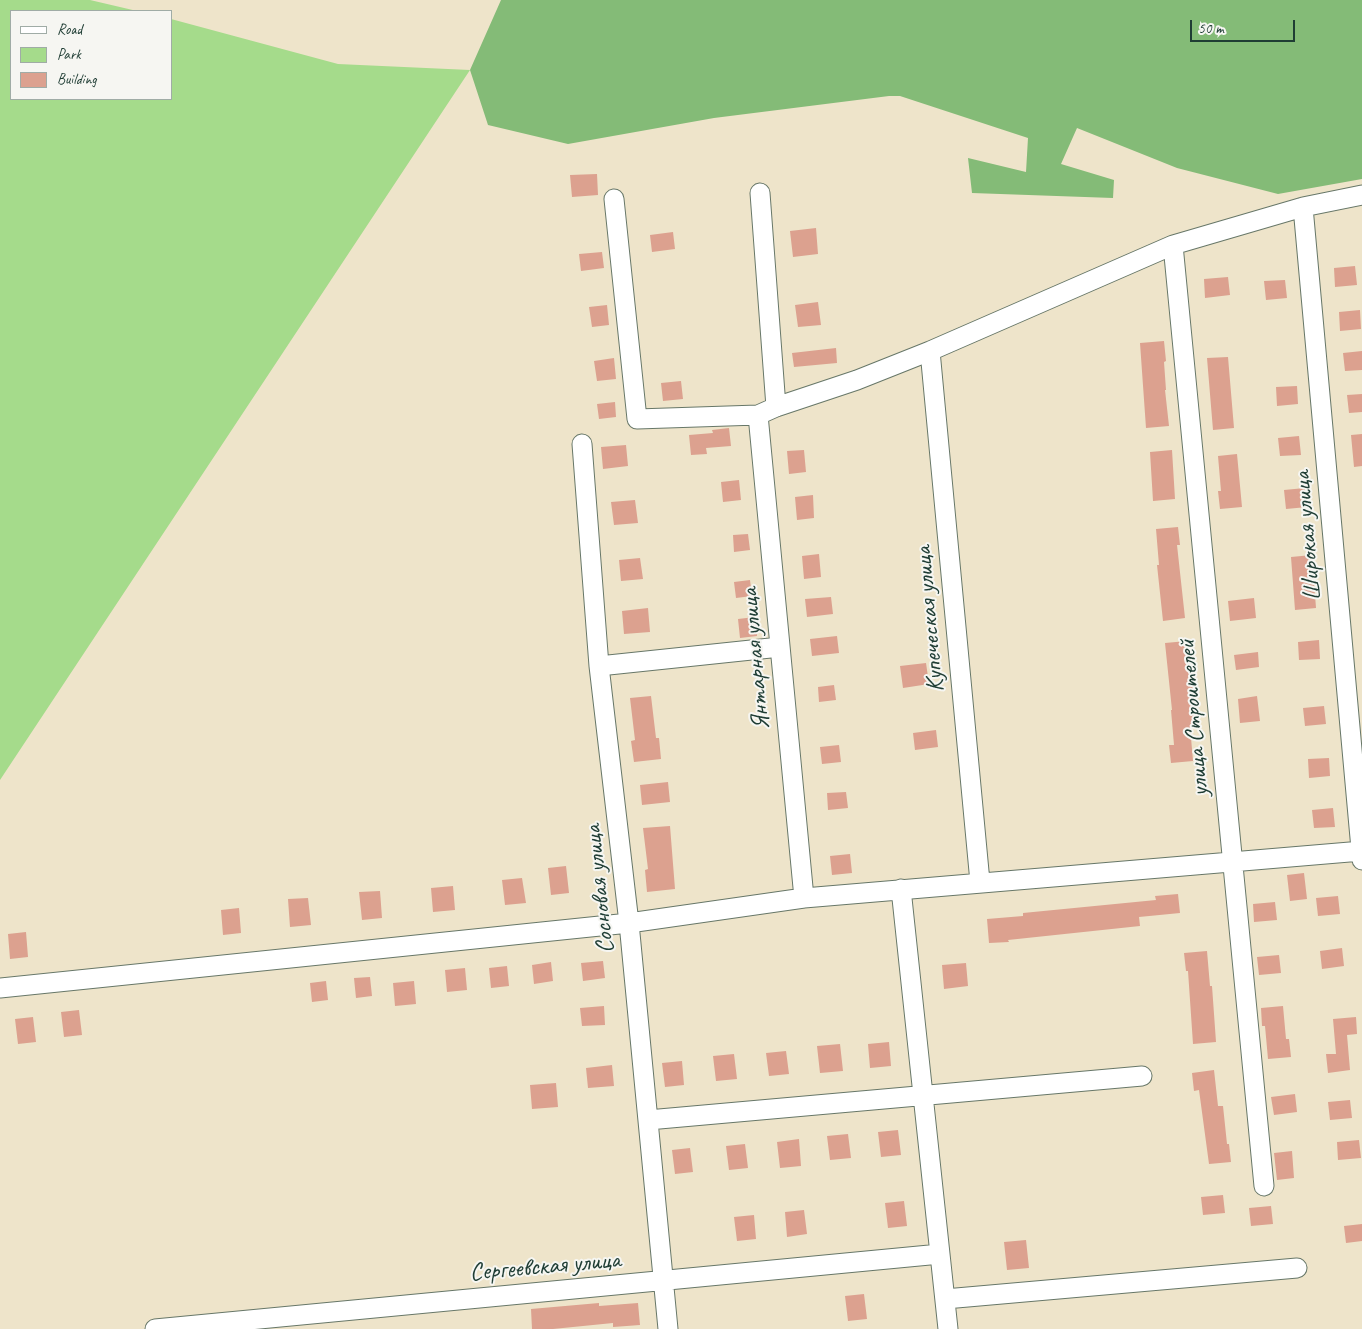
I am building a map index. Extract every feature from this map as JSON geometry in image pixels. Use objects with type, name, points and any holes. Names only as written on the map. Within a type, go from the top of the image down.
[{"type":"street","points":[[760,194],[776,407]]},
{"type":"street","points":[[614,198],[637,419],[758,415],[930,351],[1173,245],[1303,207],[1362,195]]},
{"type":"street","name":"Широкая улица","points":[[1303,207],[1362,854]]},
{"type":"street","name":"улица Строителей","points":[[1173,245],[1264,1186]]},
{"type":"street","name":"Купеческая улица","points":[[930,351],[980,882]]},
{"type":"street","name":"Янтарная улица","points":[[758,415],[804,898]]},
{"type":"street","name":"Сосновая улица","points":[[582,444],[599,666],[629,923],[668,1329]]},
{"type":"street","points":[[599,666],[780,648]]},
{"type":"street","points":[[0,988],[629,923],[804,898],[1232,860],[1362,854]]},
{"type":"street","points":[[902,890],[948,1329]]},
{"type":"street","points":[[648,1120],[923,1094],[1142,1076]]},
{"type":"street","name":"Сергеевская улица","points":[[155,1329],[940,1254]]},
{"type":"street","points":[[945,1300],[1297,1268]]},
{"type":"green space","points":[[0,0],[90,0],[133,10],[10,10],[10,100],[172,100],[172,19],[338,64],[470,70],[0,780]]},
{"type":"green space","points":[[501,0],[1362,0],[1362,179],[1278,194],[1177,168],[1077,128],[1061,164],[1114,180],[1113,198],[972,193],[968,158],[1026,172],[1028,138],[900,96],[714,118],[568,144],[488,125],[470,70]]},
{"type":"building","points":[[597,174],[598,195],[572,197],[570,175]]},
{"type":"building","points":[[816,228],[818,254],[793,257],[790,231]]},
{"type":"building","points":[[673,232],[675,249],[652,252],[650,235]]},
{"type":"building","points":[[602,252],[604,268],[581,271],[579,254]]},
{"type":"building","points":[[1355,266],[1357,285],[1335,287],[1334,268]]},
{"type":"building","points":[[1228,277],[1230,295],[1205,298],[1204,279]]},
{"type":"building","points":[[1285,280],[1287,298],[1266,300],[1264,281]]},
{"type":"building","points":[[818,302],[821,325],[798,327],[795,305]]},
{"type":"building","points":[[607,305],[609,325],[592,327],[589,307]]},
{"type":"building","points":[[1360,310],[1361,329],[1340,331],[1339,312]]},
{"type":"building","points":[[1164,341],[1166,361],[1164,362],[1165,390],[1169,426],[1146,428],[1140,343]]},
{"type":"building","points":[[836,348],[837,363],[794,367],[792,353]]},
{"type":"building","points":[[1362,351],[1362,370],[1345,371],[1343,353]]},
{"type":"building","points":[[1228,357],[1234,428],[1213,430],[1207,358]]},
{"type":"building","points":[[614,358],[616,379],[597,381],[594,361]]},
{"type":"building","points":[[681,381],[683,399],[663,401],[661,383]]},
{"type":"building","points":[[1297,386],[1298,404],[1277,406],[1276,387]]},
{"type":"building","points":[[1362,394],[1362,412],[1349,413],[1347,395]]},
{"type":"building","points":[[615,402],[616,417],[599,419],[597,404]]},
{"type":"building","points":[[729,428],[731,446],[706,448],[707,454],[691,455],[689,435],[713,433],[712,430]]},
{"type":"building","points":[[1362,434],[1362,466],[1354,467],[1351,435]]},
{"type":"building","points":[[1299,436],[1301,455],[1280,456],[1278,438]]},
{"type":"building","points":[[626,445],[628,466],[603,469],[601,447]]},
{"type":"building","points":[[804,450],[806,472],[789,474],[787,451]]},
{"type":"building","points":[[1172,450],[1175,499],[1153,501],[1150,452]]},
{"type":"building","points":[[1237,454],[1242,507],[1220,509],[1218,491],[1221,491],[1218,456]]},
{"type":"building","points":[[739,480],[741,500],[723,502],[721,482]]},
{"type":"building","points":[[1305,488],[1307,507],[1286,509],[1284,490]]},
{"type":"building","points":[[813,495],[814,518],[797,520],[795,497]]},
{"type":"building","points":[[635,500],[638,523],[614,525],[611,502]]},
{"type":"building","points":[[1178,527],[1180,545],[1177,545],[1185,618],[1163,621],[1157,565],[1159,565],[1156,529]]},
{"type":"building","points":[[748,534],[750,550],[734,552],[733,535]]},
{"type":"building","points":[[819,554],[821,577],[804,579],[802,556]]},
{"type":"building","points":[[1312,555],[1316,608],[1295,610],[1291,557]]},
{"type":"building","points":[[640,558],[643,579],[621,581],[619,560]]},
{"type":"building","points":[[750,580],[752,596],[736,598],[734,582]]},
{"type":"building","points":[[831,597],[833,614],[807,617],[805,599]]},
{"type":"building","points":[[1254,598],[1256,618],[1230,621],[1228,601]]},
{"type":"building","points":[[648,608],[650,632],[624,634],[622,611]]},
{"type":"building","points":[[755,617],[757,636],[740,638],[738,619]]},
{"type":"building","points":[[837,636],[839,653],[812,656],[810,639]]},
{"type":"building","points":[[1319,640],[1320,659],[1299,660],[1298,642]]},
{"type":"building","points":[[1187,641],[1195,726],[1190,726],[1193,761],[1171,763],[1169,745],[1174,745],[1165,643]]},
{"type":"building","points":[[1258,652],[1259,667],[1236,670],[1234,655]]},
{"type":"building","points":[[926,663],[929,684],[903,688],[900,666]]},
{"type":"building","points":[[834,685],[836,700],[819,702],[818,687]]},
{"type":"building","points":[[651,696],[656,738],[659,738],[661,759],[634,762],[631,741],[635,740],[630,698]]},
{"type":"building","points":[[1257,696],[1260,721],[1240,723],[1238,699]]},
{"type":"building","points":[[1324,706],[1326,724],[1305,726],[1303,708]]},
{"type":"building","points":[[936,730],[938,747],[915,750],[913,733]]},
{"type":"building","points":[[839,745],[841,762],[822,764],[820,747]]},
{"type":"building","points":[[1329,758],[1330,776],[1309,778],[1308,759]]},
{"type":"building","points":[[668,782],[670,802],[642,805],[640,785]]},
{"type":"building","points":[[846,792],[848,808],[828,810],[827,793]]},
{"type":"building","points":[[1333,808],[1335,827],[1314,828],[1312,810]]},
{"type":"building","points":[[670,826],[675,889],[647,892],[645,870],[648,869],[643,828]]},
{"type":"building","points":[[850,854],[852,873],[832,875],[830,856]]},
{"type":"building","points":[[566,866],[569,893],[551,895],[548,868]]},
{"type":"building","points":[[1304,873],[1307,899],[1290,901],[1287,875]]},
{"type":"building","points":[[522,878],[526,903],[505,905],[502,880]]},
{"type":"building","points":[[453,886],[455,910],[433,912],[431,888]]},
{"type":"building","points":[[380,891],[382,918],[362,920],[359,892]]},
{"type":"building","points":[[1178,894],[1180,913],[1139,917],[1140,926],[989,943],[987,919],[1023,916],[1023,913],[1156,900],[1155,896]]},
{"type":"building","points":[[1338,896],[1340,914],[1318,916],[1316,898]]},
{"type":"building","points":[[308,898],[311,925],[290,927],[288,899]]},
{"type":"building","points":[[1275,902],[1277,920],[1254,922],[1253,904]]},
{"type":"building","points":[[239,908],[241,933],[223,935],[221,910]]},
{"type":"building","points":[[26,932],[28,957],[10,959],[8,934]]},
{"type":"building","points":[[1342,948],[1344,966],[1322,969],[1320,951]]},
{"type":"building","points":[[1207,951],[1210,986],[1212,986],[1216,1042],[1193,1044],[1188,971],[1186,971],[1184,953]]},
{"type":"building","points":[[1279,955],[1281,973],[1259,975],[1257,957]]},
{"type":"building","points":[[603,961],[605,978],[583,981],[581,963]]},
{"type":"building","points":[[551,962],[553,981],[534,984],[532,965]]},
{"type":"building","points":[[966,963],[968,986],[944,989],[942,965]]},
{"type":"building","points":[[507,966],[509,986],[491,988],[489,968]]},
{"type":"building","points":[[465,968],[467,990],[447,992],[445,970]]},
{"type":"building","points":[[370,977],[372,996],[356,998],[354,978]]},
{"type":"building","points":[[326,981],[328,1000],[312,1002],[310,983]]},
{"type":"building","points":[[414,981],[416,1004],[395,1006],[393,983]]},
{"type":"building","points":[[604,1006],[605,1025],[582,1026],[580,1008]]},
{"type":"building","points":[[1283,1006],[1286,1039],[1289,1039],[1291,1057],[1268,1059],[1265,1026],[1262,1026],[1261,1008]]},
{"type":"building","points":[[79,1010],[82,1035],[64,1037],[61,1012]]},
{"type":"building","points":[[33,1017],[36,1042],[18,1044],[15,1019]]},
{"type":"building","points":[[1356,1017],[1357,1034],[1347,1035],[1350,1070],[1328,1073],[1326,1054],[1336,1054],[1333,1019]]},
{"type":"building","points":[[889,1042],[891,1066],[870,1068],[868,1044]]},
{"type":"building","points":[[840,1044],[843,1071],[820,1073],[817,1046]]},
{"type":"building","points":[[786,1051],[789,1074],[769,1076],[766,1053]]},
{"type":"building","points":[[734,1054],[737,1079],[716,1081],[713,1056]]},
{"type":"building","points":[[682,1061],[684,1085],[665,1087],[662,1063]]},
{"type":"building","points":[[612,1065],[614,1086],[588,1088],[586,1068]]},
{"type":"building","points":[[1214,1070],[1218,1106],[1223,1106],[1231,1162],[1209,1164],[1199,1090],[1194,1091],[1192,1073]]},
{"type":"building","points":[[556,1083],[558,1107],[532,1109],[530,1085]]},
{"type":"building","points":[[1295,1094],[1297,1112],[1274,1115],[1271,1097]]},
{"type":"building","points":[[1350,1100],[1352,1118],[1330,1120],[1328,1102]]},
{"type":"building","points":[[898,1130],[901,1155],[881,1157],[878,1132]]},
{"type":"building","points":[[848,1134],[851,1158],[830,1160],[827,1136]]},
{"type":"building","points":[[799,1139],[801,1166],[780,1168],[777,1142]]},
{"type":"building","points":[[1359,1140],[1361,1158],[1338,1160],[1337,1142]]},
{"type":"building","points":[[745,1144],[748,1168],[729,1170],[726,1146]]},
{"type":"building","points":[[690,1148],[693,1172],[675,1174],[672,1150]]},
{"type":"building","points":[[1292,1151],[1294,1178],[1277,1180],[1274,1153]]},
{"type":"building","points":[[1223,1195],[1225,1213],[1203,1215],[1201,1197]]},
{"type":"building","points":[[904,1201],[907,1226],[888,1228],[885,1203]]},
{"type":"building","points":[[1271,1206],[1273,1224],[1251,1226],[1249,1208]]},
{"type":"building","points":[[804,1210],[807,1234],[787,1237],[785,1212]]},
{"type":"building","points":[[754,1215],[756,1239],[737,1241],[734,1217]]},
{"type":"building","points":[[1362,1224],[1362,1241],[1346,1243],[1344,1226]]},
{"type":"building","points":[[1026,1240],[1029,1268],[1007,1270],[1004,1242]]},
{"type":"building","points":[[864,1294],[867,1319],[848,1321],[845,1296]]},
{"type":"building","points":[[599,1303],[599,1306],[638,1303],[640,1325],[613,1327],[613,1323],[553,1329],[532,1329],[531,1309]]}]
